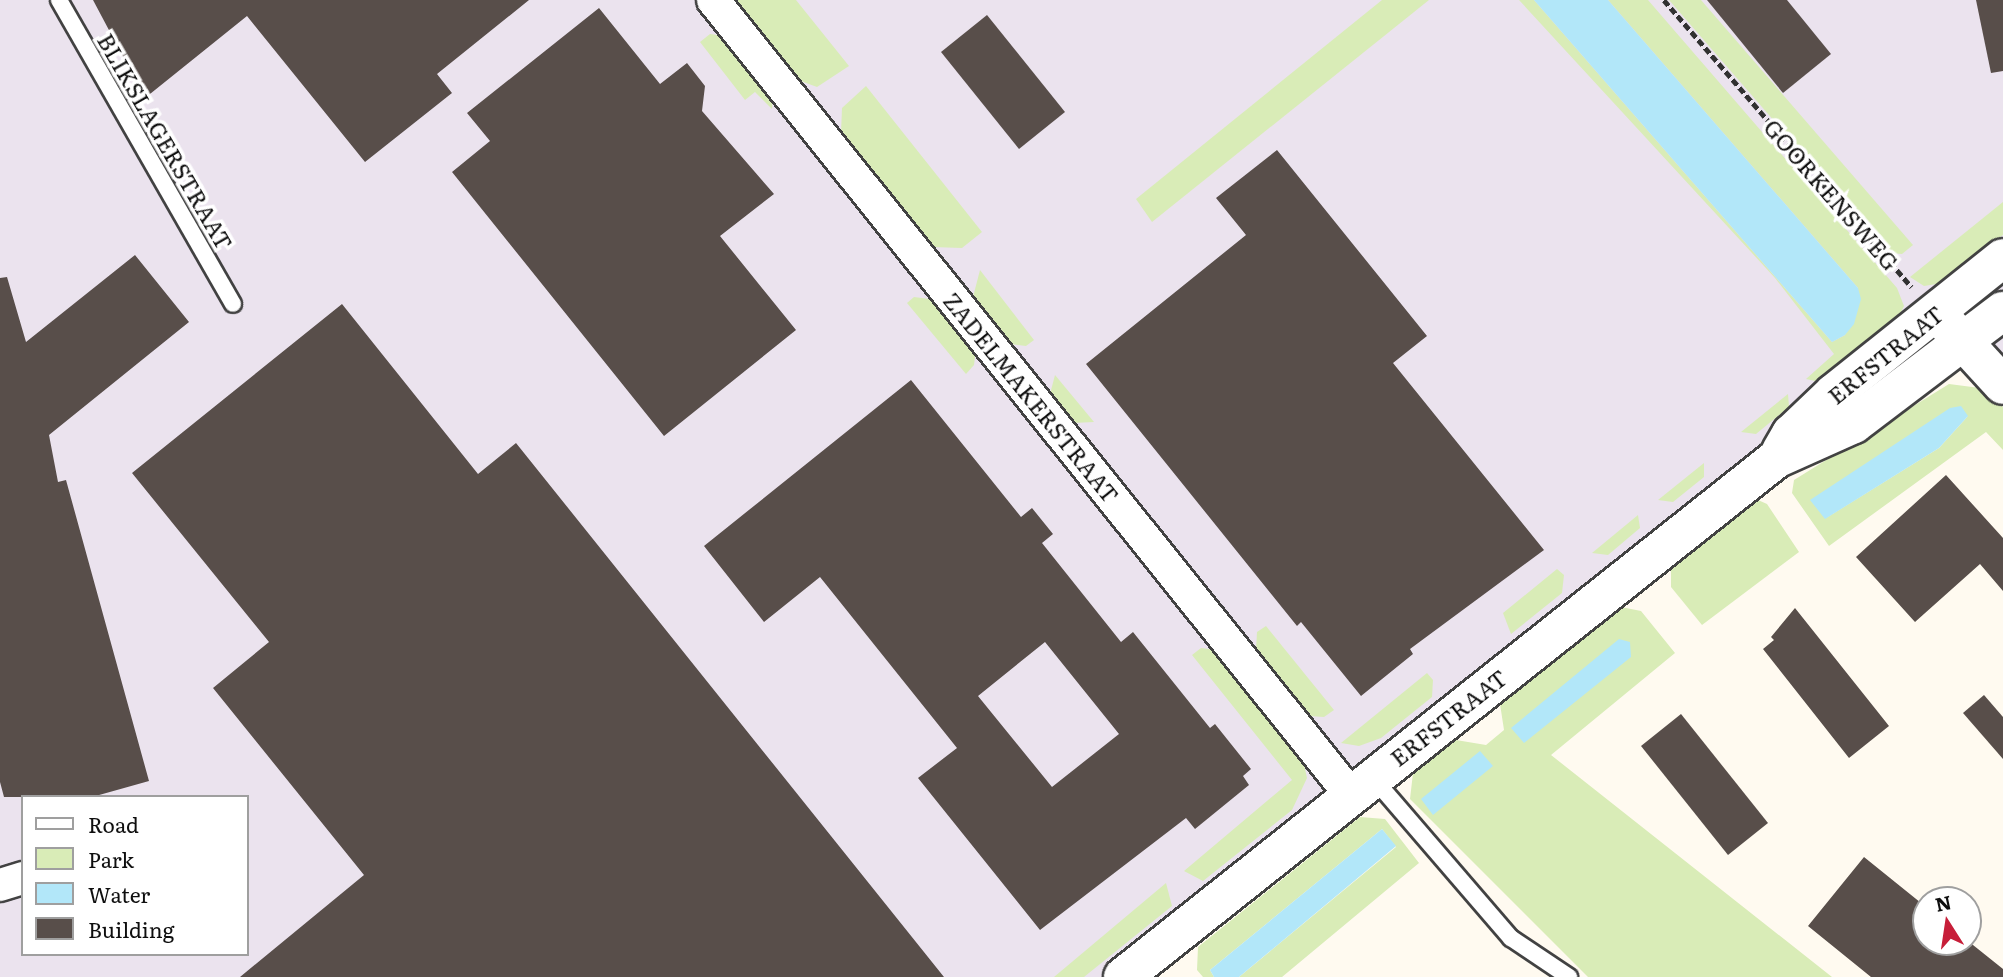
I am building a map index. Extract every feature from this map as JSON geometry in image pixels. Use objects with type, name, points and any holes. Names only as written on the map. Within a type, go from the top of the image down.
[{"type":"street","name":"ZADELMAKERSTRAAT","points":[[713,0],[1361,785]]},
{"type":"street","name":"ERFSTRAAT","points":[[1776,459],[1791,434],[1834,393],[2003,258]]},
{"type":"street","name":"ERFSTRAAT","points":[[1123,977],[1361,785],[1776,459],[1854,424],[2003,311]]},
{"type":"street","points":[[1936,314],[1966,340],[2003,385]]},
{"type":"street","points":[[0,885],[21,879]]},
{"type":"lane","name":"BLIKSLAGERSTRAAT","points":[[58,0],[233,304]]},
{"type":"lane","points":[[1361,785],[1511,938],[1569,977]]},
{"type":"path","name":"GOORKENSWEG","points":[[1664,0],[1936,314]]},
{"type":"shaded area","points":[[0,0],[2003,0],[2003,369],[1935,288],[1677,534],[1136,977],[0,977]]},
{"type":"green space","points":[[734,0],[796,0],[849,66],[817,87],[798,80]]},
{"type":"green space","points":[[1382,0],[1429,0],[1152,222],[1136,199]]},
{"type":"green space","points":[[1519,0],[1534,0],[1832,342],[1845,335],[1858,288],[1608,0],[1648,0],[1897,288],[1904,306],[1897,321],[1820,382],[1806,379],[1834,354],[1775,278]]},
{"type":"green space","points":[[1669,0],[1701,0],[1913,245],[1902,254],[1889,253]]},
{"type":"green space","points":[[710,34],[725,36],[773,95],[772,109],[755,92],[745,100],[700,42]]},
{"type":"green space","points":[[866,86],[982,232],[962,248],[932,247],[841,133],[842,108]]},
{"type":"green space","points":[[2003,202],[2003,235],[1943,283],[1924,286],[1910,277]]},
{"type":"green space","points":[[980,270],[1034,340],[1026,346],[1010,344],[973,297]]},
{"type":"green space","points":[[914,297],[937,300],[976,349],[974,365],[966,374],[907,303]]},
{"type":"green space","points":[[1055,375],[1094,422],[1073,423],[1050,394]]},
{"type":"green space","points":[[1949,384],[1980,388],[2003,407],[2003,450],[1986,432],[1829,546],[1792,493],[1794,480]],"holes":[[[1968,416],[1939,448],[1826,518]]]},
{"type":"green space","points":[[1788,394],[1789,407],[1756,434],[1741,432]]},
{"type":"green space","points":[[1704,463],[1704,477],[1673,502],[1658,500]]},
{"type":"green space","points":[[1758,500],[1767,504],[1799,552],[1702,625],[1671,587],[1671,568]]},
{"type":"green space","points":[[1638,515],[1640,528],[1608,555],[1592,553]]},
{"type":"green space","points":[[1557,569],[1564,575],[1562,593],[1511,634],[1503,613]]},
{"type":"green space","points":[[1621,607],[1641,611],[1675,653],[1551,755],[1832,977],[1588,977],[1410,799],[1413,773],[1456,740],[1486,745],[1504,730],[1500,704]]},
{"type":"green space","points":[[1266,626],[1334,710],[1324,717],[1309,716],[1256,650],[1257,632]]},
{"type":"green space","points":[[1201,648],[1217,650],[1302,755],[1307,778],[1292,810],[1203,881],[1184,871],[1292,780],[1192,655]]},
{"type":"green space","points":[[1427,673],[1433,680],[1432,697],[1381,738],[1359,746],[1341,743]]},
{"type":"green space","points":[[1360,817],[1385,819],[1419,863],[1282,977],[1239,977],[1396,847],[1382,829],[1210,970],[1214,977],[1203,977],[1197,970],[1198,947]]},
{"type":"green space","points":[[1166,883],[1172,906],[1084,977],[1054,977]]},
{"type":"water","points":[[1534,0],[1608,0],[1858,288],[1861,299],[1854,324],[1845,335],[1832,342]]},
{"type":"water","points":[[1961,406],[1968,416],[1939,448],[1825,519],[1810,500],[1950,408]]},
{"type":"water","points":[[1619,639],[1630,642],[1631,657],[1524,743],[1511,728]]},
{"type":"water","points":[[1480,751],[1493,766],[1433,815],[1421,799]]},
{"type":"water","points":[[1382,829],[1396,846],[1239,977],[1214,977],[1210,970]]},
{"type":"building","points":[[93,0],[529,0],[437,74],[452,93],[365,162],[247,16],[145,98]]},
{"type":"building","points":[[1707,0],[1787,0],[1831,54],[1783,93]]},
{"type":"building","points":[[1976,0],[2003,0],[2003,71],[1991,73]]},
{"type":"building","points":[[599,8],[660,84],[687,63],[705,86],[702,111],[774,194],[720,236],[796,330],[664,436],[452,172],[490,141],[467,113]]},
{"type":"building","points":[[987,15],[1065,112],[1019,149],[941,52]]},
{"type":"building","points":[[1277,150],[1427,336],[1393,363],[1544,550],[1410,649],[1413,654],[1361,696],[1301,622],[1297,626],[1086,364],[1246,235],[1216,198]]},
{"type":"building","points":[[135,255],[189,322],[49,435],[58,482],[66,480],[149,781],[99,795],[4,797],[0,782],[0,278],[7,277],[26,342]]},
{"type":"building","points":[[342,304],[478,474],[516,443],[944,977],[240,977],[364,875],[213,688],[269,642],[132,473]]},
{"type":"building","points":[[911,380],[1021,517],[1032,508],[1053,534],[1042,543],[1121,642],[1133,632],[1210,728],[1215,724],[1251,769],[1243,776],[1249,785],[1195,829],[1186,818],[1040,930],[918,778],[957,748],[820,577],[764,622],[704,546]],"holes":[[[1045,642],[1119,734],[1052,787],[978,696]]]},
{"type":"building","points":[[1946,475],[2003,538],[2003,591],[1980,564],[1915,622],[1856,557]]},
{"type":"building","points":[[1795,608],[1889,726],[1849,758],[1763,649],[1774,640],[1771,637]]},
{"type":"building","points":[[1984,695],[2003,717],[2003,759],[1963,713]]},
{"type":"building","points":[[1681,714],[1768,823],[1728,855],[1641,746]]},
{"type":"building","points":[[1864,857],[1912,896],[1912,956],[1982,956],[1982,952],[2003,969],[2003,977],[1871,977],[1808,926]]}]
